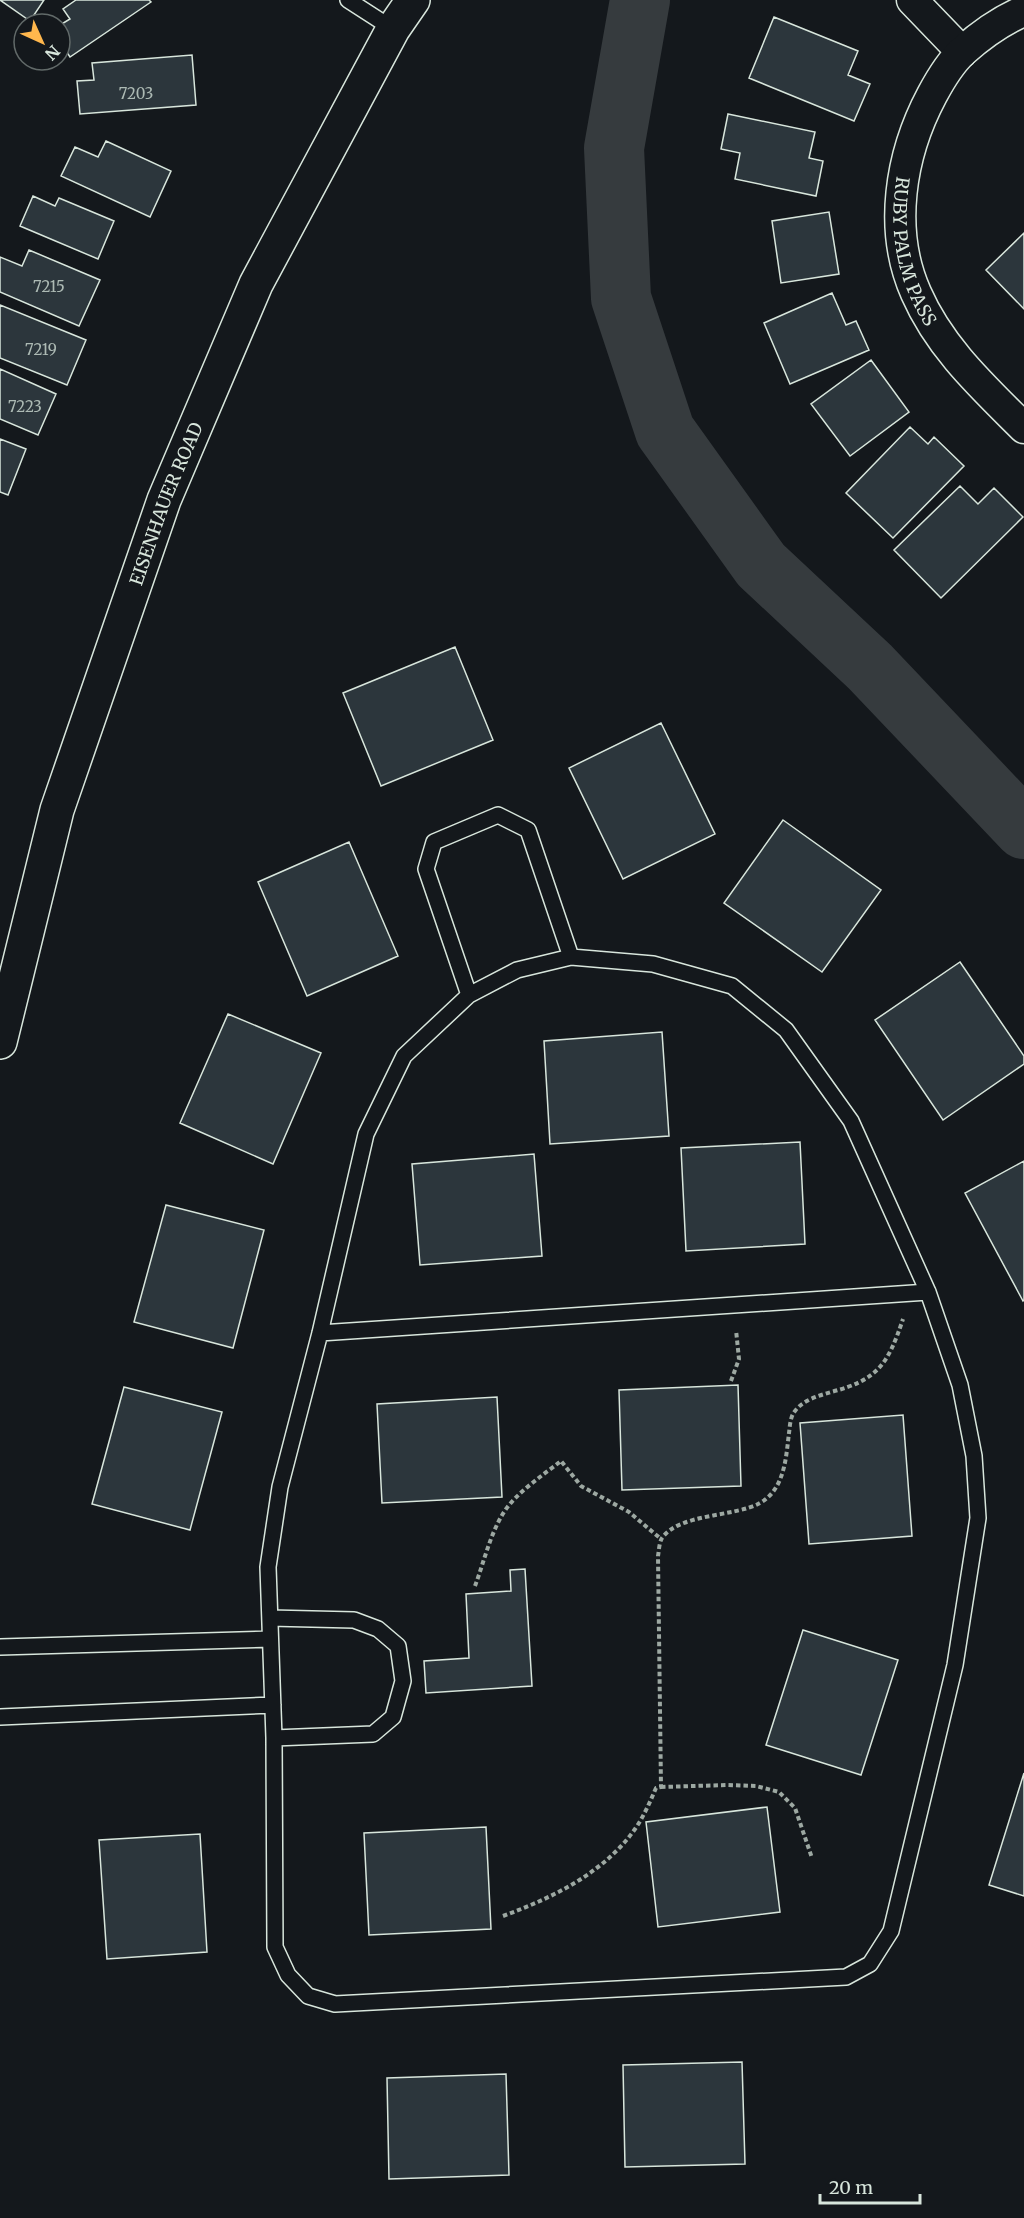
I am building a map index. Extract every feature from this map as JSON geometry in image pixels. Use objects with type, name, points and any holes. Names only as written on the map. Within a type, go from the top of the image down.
[{"type":"main road","name":"EISENHAUER ROAD","points":[[0,1042],[57,810],[164,500],[256,284],[393,29],[413,0]]},
{"type":"street","points":[[912,0],[962,52]]},
{"type":"street","name":"RUBY PALM PASS","points":[[1024,11],[994,27],[962,52],[940,80],[924,110],[905,163],[900,201],[902,246],[916,293],[942,340],[965,369],[1024,428]]},
{"type":"lane","points":[[348,0],[393,29]]},
{"type":"lane","points":[[469,994],[426,869],[435,842],[498,815],[528,830],[571,957]]},
{"type":"lane","points":[[571,957],[653,964],[732,986],[786,1030],[851,1121],[928,1292],[960,1384],[974,1456],[978,1518],[955,1665],[891,1931],[870,1964],[846,1977],[335,2004],[308,1996],[288,1975],[275,1947],[274,1738],[268,1567],[280,1487],[320,1333],[366,1134],[404,1056],[469,994],[517,970],[571,957]]},
{"type":"lane","points":[[320,1333],[928,1292]]},
{"type":"lane","points":[[270,1618],[354,1620],[378,1629],[398,1646],[403,1681],[393,1717],[373,1734],[274,1738]]},
{"type":"lane","points":[[0,1647],[270,1639]]},
{"type":"lane","points":[[0,1717],[273,1705]]},
{"type":"path","points":[[660,1787],[658,1556],[661,1539],[686,1522],[761,1503],[773,1491],[783,1475],[793,1413],[801,1404],[816,1396],[861,1383],[871,1376],[893,1348],[912,1293]]},
{"type":"path","points":[[731,1381],[739,1359],[733,1305]]},
{"type":"path","points":[[475,1586],[495,1530],[506,1510],[561,1461],[581,1486],[629,1512],[661,1539]]},
{"type":"path","points":[[502,1916],[539,1903],[603,1864],[634,1830],[656,1788],[660,1787],[756,1786],[779,1792],[795,1808],[812,1858]]},
{"type":"building","points":[[0,0],[44,0],[36,12],[17,12]]},
{"type":"building","points":[[76,0],[149,0],[151,2],[72,56],[72,12],[65,12],[63,9]]},
{"type":"building","points":[[774,17],[858,51],[848,75],[870,84],[854,121],[749,78]]},
{"type":"building","points":[[192,55],[196,105],[80,114],[77,81],[94,80],[92,63]]},
{"type":"building","points":[[728,114],[815,132],[809,158],[823,161],[816,196],[735,179],[740,153],[721,149]]},
{"type":"building","points":[[106,141],[171,171],[150,217],[61,176],[75,147],[98,157]]},
{"type":"building","points":[[33,196],[55,206],[59,198],[114,221],[98,259],[20,226]]},
{"type":"building","points":[[829,212],[839,274],[781,283],[772,221]]},
{"type":"building","points":[[1024,233],[1024,309],[986,270]]},
{"type":"building","points":[[29,250],[100,280],[79,326],[0,292],[0,257],[22,266]]},
{"type":"building","points":[[832,293],[846,325],[856,321],[869,350],[790,384],[764,323]]},
{"type":"building","points":[[0,305],[86,340],[67,385],[0,358]]},
{"type":"building","points":[[871,360],[909,412],[850,456],[811,404]]},
{"type":"building","points":[[0,369],[56,394],[38,435],[0,419]]},
{"type":"building","points":[[910,427],[928,444],[934,437],[964,466],[893,538],[846,493]]},
{"type":"building","points":[[0,439],[26,449],[8,495],[0,492]]},
{"type":"building","points":[[960,486],[978,504],[994,488],[1023,517],[941,598],[894,550]]},
{"type":"building","points":[[455,647],[493,740],[381,786],[343,693]]},
{"type":"building","points":[[661,723],[715,834],[623,879],[569,768]]},
{"type":"building","points":[[783,820],[881,890],[822,972],[724,903]]},
{"type":"building","points":[[349,842],[398,956],[307,996],[258,882]]},
{"type":"building","points":[[960,962],[1024,1056],[1024,1064],[943,1120],[875,1020]]},
{"type":"building","points":[[228,1014],[321,1053],[273,1164],[180,1123]]},
{"type":"building","points":[[662,1032],[669,1136],[550,1144],[544,1041]]},
{"type":"building","points":[[800,1142],[805,1244],[686,1251],[681,1148]]},
{"type":"building","points":[[534,1154],[542,1256],[420,1265],[412,1164]]},
{"type":"building","points":[[1024,1161],[1024,1300],[1023,1301],[965,1193]]},
{"type":"building","points":[[166,1205],[264,1230],[233,1348],[134,1322]]},
{"type":"building","points":[[738,1385],[741,1486],[622,1490],[619,1390]]},
{"type":"building","points":[[124,1387],[222,1412],[190,1530],[92,1504]]},
{"type":"building","points":[[497,1397],[502,1497],[382,1503],[377,1404]]},
{"type":"building","points":[[903,1415],[912,1536],[809,1544],[800,1423]]},
{"type":"building","points":[[525,1569],[532,1686],[426,1693],[424,1661],[469,1658],[466,1594],[511,1591],[510,1570]]},
{"type":"building","points":[[803,1630],[898,1660],[861,1775],[766,1745]]},
{"type":"building","points":[[1024,1773],[1024,1896],[989,1885]]},
{"type":"building","points":[[767,1807],[780,1912],[658,1927],[646,1822]]},
{"type":"building","points":[[486,1827],[491,1929],[369,1935],[364,1833]]},
{"type":"building","points":[[200,1834],[207,1952],[107,1959],[99,1840]]},
{"type":"building","points":[[742,2062],[745,2164],[625,2167],[623,2065]]},
{"type":"building","points":[[506,2074],[509,2175],[389,2179],[387,2078]]},
{"type":"waterway","points":[[640,0],[614,148],[621,298],[665,431],[761,565],[870,667],[1024,829]]}]
